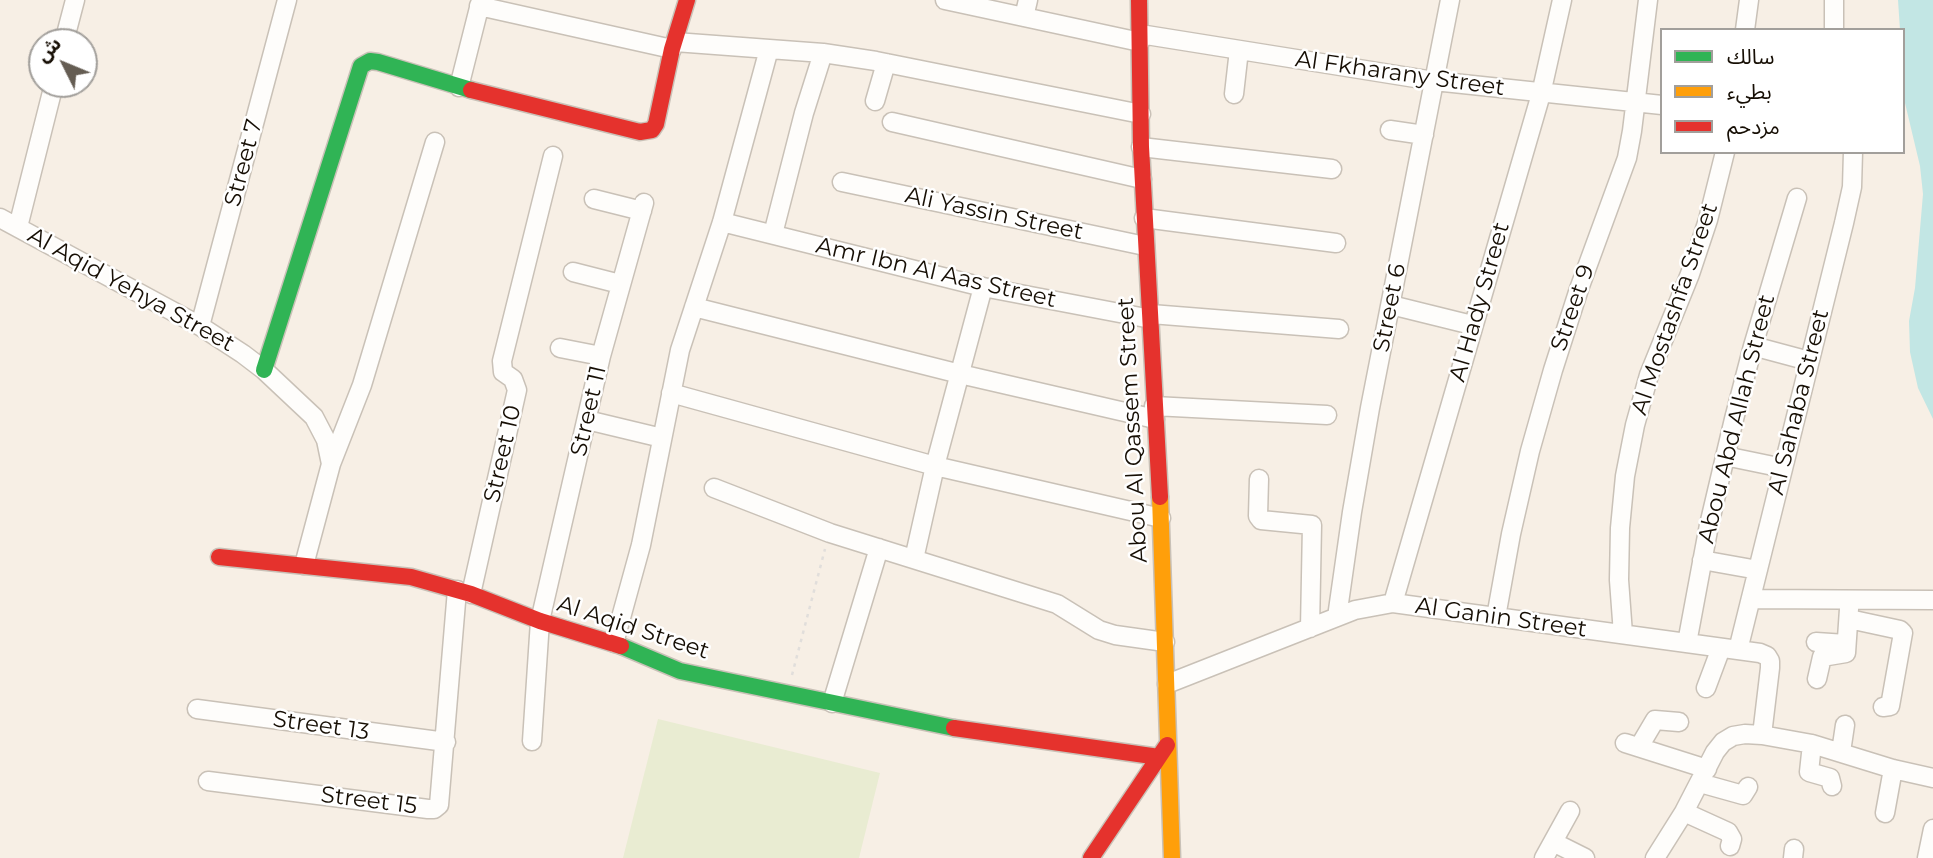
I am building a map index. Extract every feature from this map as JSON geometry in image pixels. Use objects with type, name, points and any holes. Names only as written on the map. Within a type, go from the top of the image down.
[{"type":"street","points":[[68,28],[75,0]]},
{"type":"street","name":"Street 7","points":[[200,326],[288,0]]},
{"type":"street","points":[[264,370],[358,70],[365,63],[373,61],[459,87],[640,132],[652,130],[656,124],[673,45],[687,0]]},
{"type":"street","name":"Al Fkharany Street","points":[[945,0],[1026,9],[1140,38],[1239,50],[1434,81],[1660,105]]},
{"type":"street","name":"Abou Al Qassem Street","points":[[1139,0],[1142,179],[1161,518],[1172,858]]},
{"type":"street","name":"Street 6","points":[[1337,617],[1352,512],[1450,0]]},
{"type":"street","name":"Al Hady Street","points":[[1392,603],[1541,94],[1562,0]]},
{"type":"street","name":"Street 9","points":[[1496,617],[1511,534],[1533,440],[1578,289],[1627,158],[1648,0]]},
{"type":"street","points":[[1745,28],[1749,0]]},
{"type":"street","points":[[1834,0],[1834,28]]},
{"type":"street","points":[[459,87],[480,3],[673,45],[823,53],[1141,114]]},
{"type":"street","points":[[614,643],[641,545],[671,393],[694,307],[722,222],[769,49]]},
{"type":"street","points":[[1234,94],[1239,50]]},
{"type":"street","points":[[773,234],[804,113],[823,53]]},
{"type":"street","points":[[875,101],[886,63]]},
{"type":"street","points":[[18,227],[50,98]]},
{"type":"street","points":[[892,122],[1142,179]]},
{"type":"street","points":[[1390,130],[1424,135]]},
{"type":"street","points":[[304,565],[331,464],[362,384],[435,142]]},
{"type":"street","points":[[1141,147],[1332,169]]},
{"type":"street","name":"Al Mostashfa Street","points":[[1623,634],[1619,580],[1620,528],[1625,476],[1635,425],[1654,362],[1708,220],[1724,154]]},
{"type":"street","name":"Al Sahaba Street","points":[[1706,688],[1730,649],[1751,599],[1844,223],[1852,187],[1853,154]]},
{"type":"street","name":"Street 10","points":[[464,592],[517,390],[513,379],[503,372],[502,361],[553,156]]},
{"type":"street","name":"Ali Yassin Street","points":[[842,182],[1145,246]]},
{"type":"street","name":"Abou Abd Allah Street","points":[[1687,643],[1725,456],[1753,346],[1797,198]]},
{"type":"street","name":"Street 11","points":[[532,741],[540,621],[601,356],[643,207],[594,199]]},
{"type":"street","name":"Al Aqid Yehya Street","points":[[0,218],[200,326],[264,370],[314,417],[326,440],[331,464]]},
{"type":"street","points":[[1144,218],[1336,243]]},
{"type":"street","name":"Amr Ibn Al Aas Street","points":[[722,222],[983,287],[1151,317],[1339,329]]},
{"type":"street","points":[[573,272],[620,284]]},
{"type":"street","points":[[914,559],[935,466],[983,287]]},
{"type":"street","points":[[1391,305],[1472,325]]},
{"type":"street","points":[[694,307],[960,374],[1155,413],[1327,415]]},
{"type":"street","points":[[1753,346],[1809,361]]},
{"type":"street","points":[[559,348],[601,356]]},
{"type":"street","points":[[671,393],[935,466],[1161,518]]},
{"type":"street","points":[[587,420],[662,438]]},
{"type":"street","points":[[1725,456],[1783,468]]},
{"type":"street","points":[[1259,479],[1258,516],[1261,520],[1307,522],[1312,525],[1310,628]]},
{"type":"street","points":[[714,488],[830,533],[1057,604],[1099,630],[1165,642]]},
{"type":"street","points":[[832,703],[880,548]]},
{"type":"street","name":"Al Aqid Street","points":[[219,558],[392,574],[430,581],[540,621],[614,643],[669,668],[940,726],[1159,757]]},
{"type":"street","points":[[1702,560],[1758,570]]},
{"type":"street","name":"Street 15","points":[[208,781],[434,809],[442,799],[464,592]]},
{"type":"street","points":[[1751,599],[1933,600]]},
{"type":"street","points":[[1817,678],[1822,657],[1845,654],[1850,599]]},
{"type":"street","name":"Al Ganin Street","points":[[1167,684],[1355,610],[1392,603],[1760,653],[1770,661],[1762,736]]},
{"type":"street","points":[[1849,619],[1903,633],[1895,702]]},
{"type":"street","points":[[1816,642],[1846,644]]},
{"type":"street","name":"Street 13","points":[[197,709],[446,742]]},
{"type":"street","points":[[1679,722],[1655,720],[1632,745],[1743,795],[1748,787]]},
{"type":"street","points":[[1842,752],[1846,725]]},
{"type":"street","points":[[1655,858],[1684,812],[1715,752],[1723,742],[1733,736],[1745,734],[1812,744],[1893,769],[1933,778]]},
{"type":"street","points":[[1091,858],[1169,742]]},
{"type":"street","points":[[1812,744],[1809,772],[1830,778],[1832,786]]},
{"type":"street","points":[[1885,813],[1893,769]]},
{"type":"street","points":[[1544,858],[1570,811]]},
{"type":"street","points":[[1684,812],[1728,832],[1732,839],[1730,846]]},
{"type":"street","points":[[1927,858],[1933,829]]},
{"type":"street","points":[[1553,842],[1586,858]]},
{"type":"path","points":[[787,693],[830,533]]},
{"type":"green space","points":[[658,719],[880,773],[859,858],[623,858]]},
{"type":"water","points":[[1898,0],[1933,0],[1933,419],[1918,388],[1910,352],[1909,321],[1915,288],[1923,194],[1920,166],[1905,103],[1905,28],[1900,28]]},
{"type":"traffic: fast","points":[[264,370],[361,66],[370,61],[378,62],[471,90]]},
{"type":"traffic: fast","points":[[621,646],[680,671],[954,728]]},
{"type":"traffic: slow","points":[[1160,497],[1172,858]]},
{"type":"traffic: jam","points":[[471,90],[640,132],[652,130],[656,124],[672,49],[687,0]]},
{"type":"traffic: jam","points":[[1139,0],[1141,147],[1160,497]]},
{"type":"traffic: jam","points":[[219,557],[411,577],[471,594],[540,621],[621,646]]},
{"type":"traffic: jam","points":[[954,728],[1159,757]]},
{"type":"traffic: jam","points":[[1091,858],[1167,745]]}]
